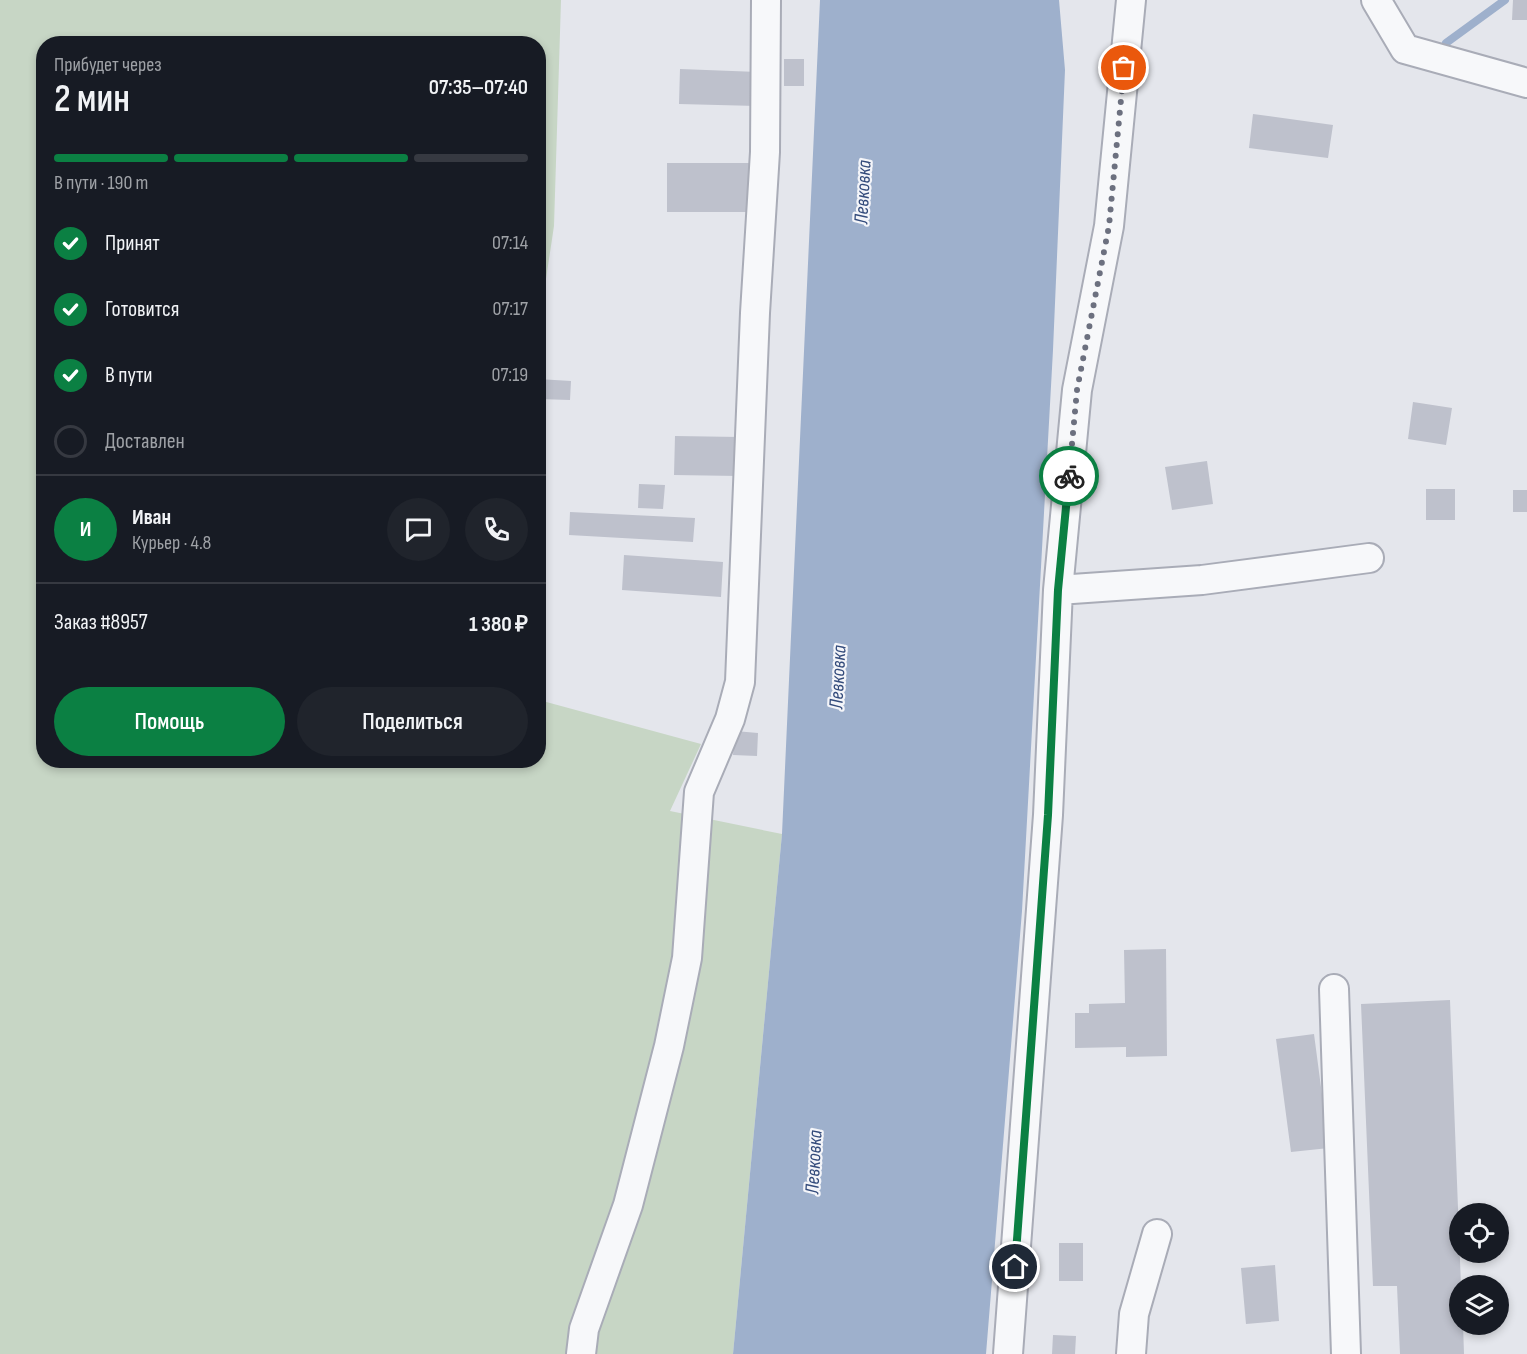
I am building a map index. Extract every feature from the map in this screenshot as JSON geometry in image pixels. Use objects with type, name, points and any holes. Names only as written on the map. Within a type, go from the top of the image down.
[{"type":"street","points":[[581,1354],[584,1329],[628,1205],[669,1046],[687,958],[699,792],[730,719],[740,682],[754,324],[765,152],[766,0]]},
{"type":"street","points":[[1008,1354],[1048,815],[1058,590],[1077,390],[1109,226],[1131,0]]},
{"type":"street","points":[[1376,0],[1405,49],[1527,83]]},
{"type":"street","points":[[1058,590],[1202,580],[1369,558]]},
{"type":"street","points":[[1334,989],[1346,1354]]},
{"type":"street","points":[[1131,1354],[1134,1314],[1158,1234]]},
{"type":"green space","points":[[0,0],[561,0],[554,226],[546,279],[546,36],[36,36],[36,768],[546,768],[546,702],[701,744],[670,811],[782,834],[733,1354],[0,1354]]},
{"type":"water","name":"Левковка","points":[[820,0],[1059,0],[1065,70],[1053,350],[1022,911],[986,1354],[733,1354],[782,834]]},
{"type":"building","points":[[1513,0],[1527,0],[1527,20],[1512,20]]},
{"type":"building","points":[[784,59],[804,59],[804,86],[784,86]]},
{"type":"building","points":[[680,69],[758,72],[757,106],[679,104]]},
{"type":"building","points":[[1253,114],[1333,125],[1328,158],[1249,148]]},
{"type":"building","points":[[667,163],[751,163],[751,212],[667,212]]},
{"type":"building","points":[[546,379],[571,381],[570,400],[546,399]]},
{"type":"building","points":[[1413,402],[1452,408],[1446,445],[1408,439]]},
{"type":"building","points":[[675,436],[740,437],[739,476],[674,475]]},
{"type":"building","points":[[1207,461],[1213,504],[1172,510],[1165,467]]},
{"type":"building","points":[[639,484],[665,485],[663,509],[638,508]]},
{"type":"building","points":[[1426,489],[1455,489],[1455,520],[1426,520]]},
{"type":"building","points":[[1513,490],[1527,490],[1527,512],[1513,512]]},
{"type":"building","points":[[570,512],[695,518],[693,542],[569,535]]},
{"type":"building","points":[[624,555],[723,562],[721,597],[622,590]]},
{"type":"building","points":[[735,731],[758,733],[757,756],[733,755]]},
{"type":"building","points":[[1166,949],[1167,1056],[1126,1057],[1126,1047],[1075,1048],[1075,1013],[1089,1013],[1089,1004],[1125,1003],[1124,950]]},
{"type":"building","points":[[1450,1000],[1458,1203],[1449,1203],[1449,1263],[1460,1263],[1461,1275],[1449,1275],[1449,1335],[1463,1335],[1464,1354],[1400,1354],[1397,1286],[1373,1286],[1361,1004]]},
{"type":"building","points":[[1314,1034],[1329,1148],[1291,1152],[1276,1039]]},
{"type":"building","points":[[1059,1243],[1083,1243],[1083,1281],[1059,1281]]},
{"type":"building","points":[[1275,1265],[1279,1321],[1246,1324],[1241,1268]]},
{"type":"building","points":[[1053,1335],[1076,1336],[1075,1354],[1052,1354]]},
{"type":"waterway","points":[[1446,43],[1505,0]]},
{"type":"way so far","points":[[1069,476],[1077,390],[1109,226],[1124,68]]},
{"type":"route","points":[[1015,1267],[1048,815],[1058,590],[1069,476]]}]
